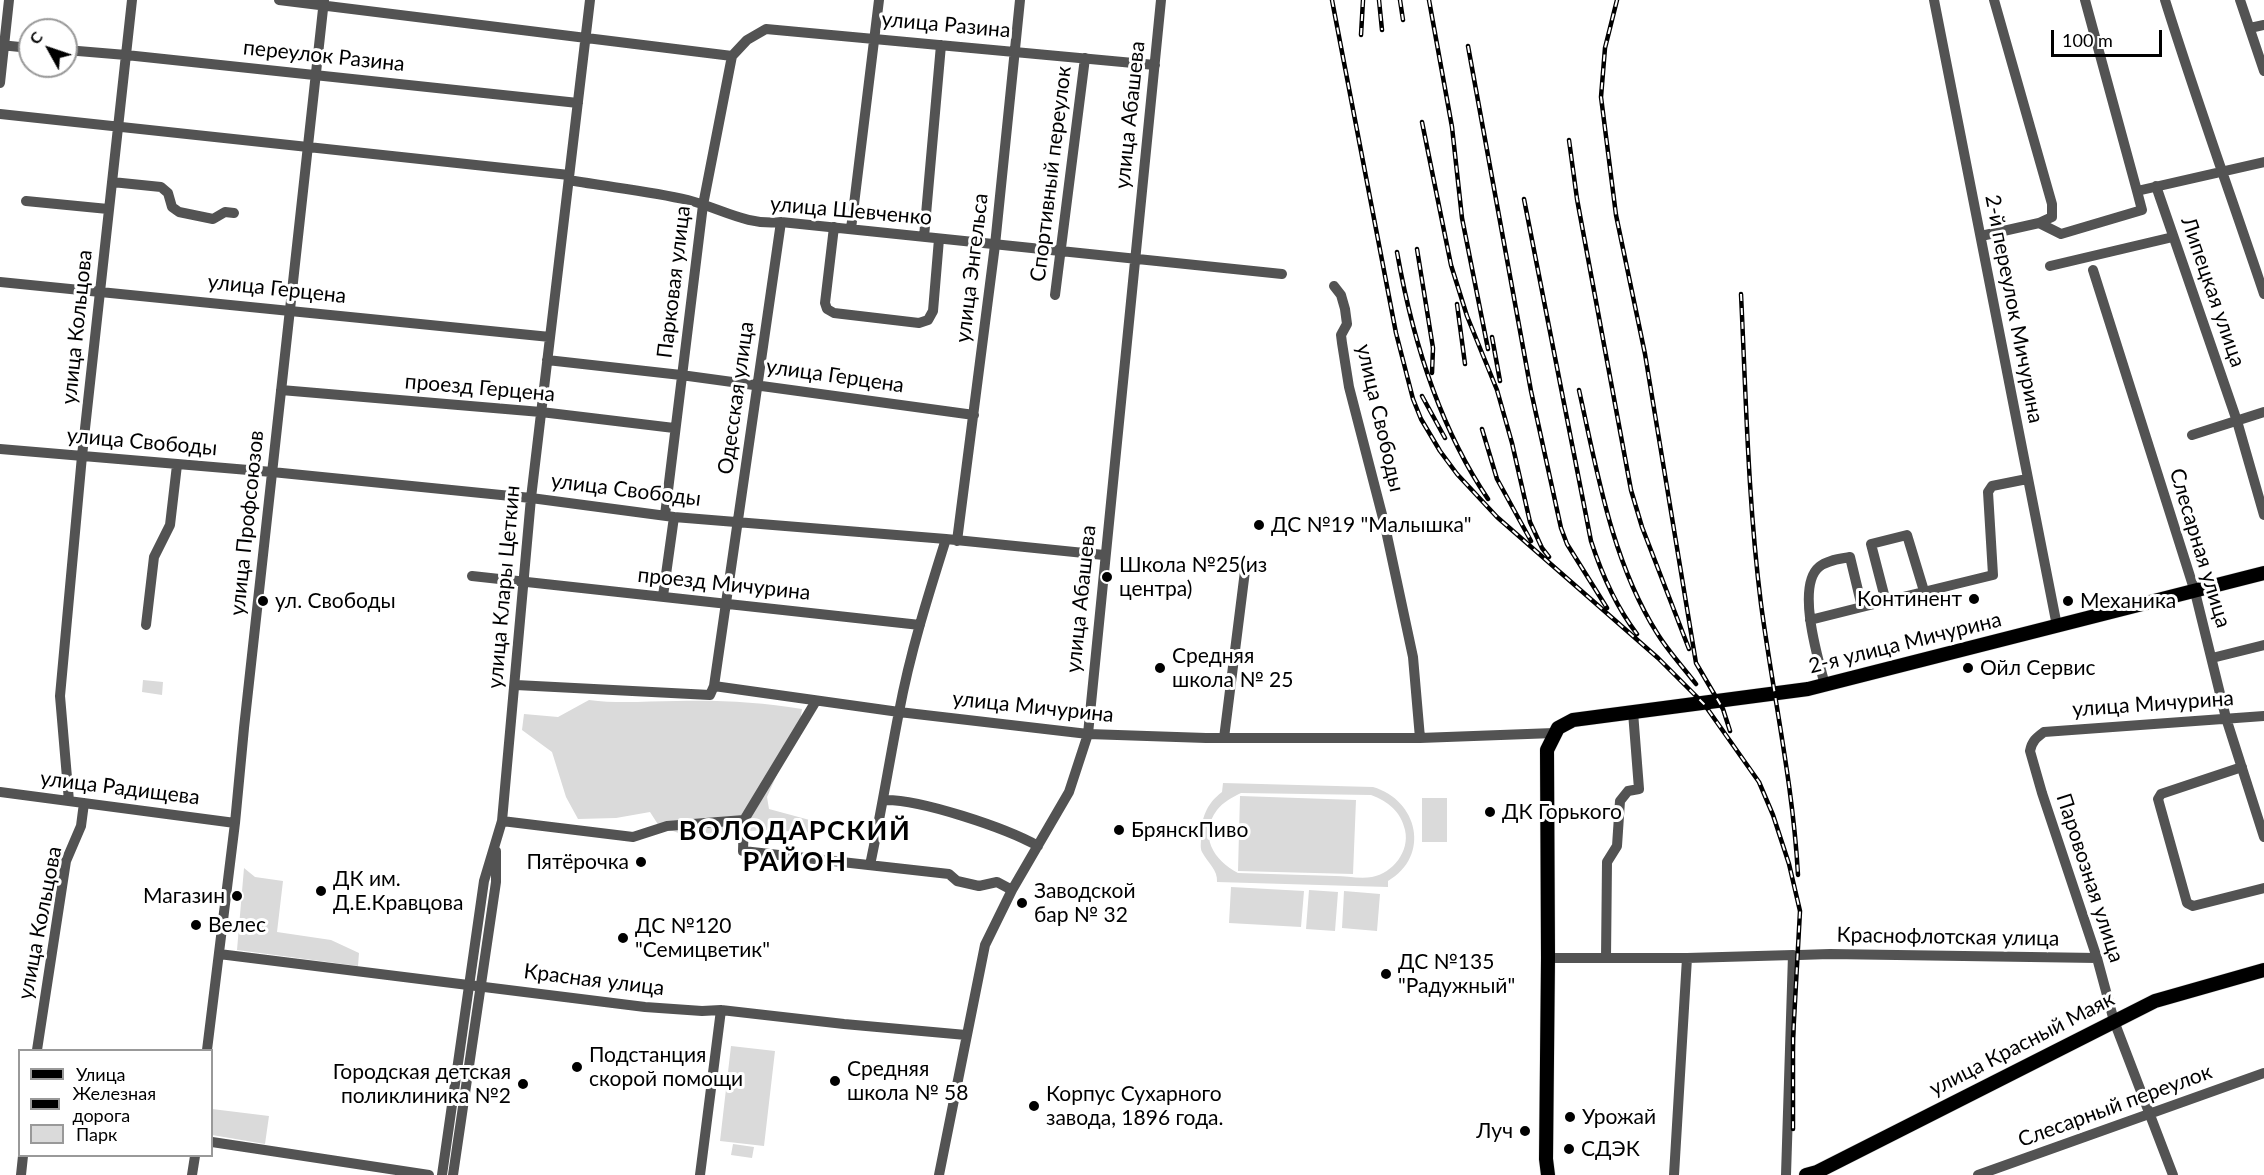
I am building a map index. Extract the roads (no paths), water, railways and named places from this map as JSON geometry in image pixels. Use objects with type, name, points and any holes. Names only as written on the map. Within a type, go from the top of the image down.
[{"type":"main road","name":"2-я улица Мичурина","points":[[1554,733],[1563,724],[1573,720],[1776,695],[1825,685],[2264,573]]},
{"type":"main road","points":[[1548,1175],[1546,1159],[1547,750],[1554,733]]},
{"type":"main road","name":"улица Красный Маяк","points":[[1806,1175],[2155,1001],[2264,970]]},
{"type":"street","points":[[0,83],[2,46],[9,0]]},
{"type":"street","name":"улица Кольцова","points":[[69,801],[60,696],[82,456],[132,0]]},
{"type":"street","points":[[279,0],[324,2],[732,56]]},
{"type":"street","name":"улица Клары Цеткин","points":[[442,1175],[484,881],[502,821],[531,498],[590,0]]},
{"type":"street","points":[[851,229],[879,0]]},
{"type":"street","name":"улица Энгельса","points":[[870,865],[899,712],[920,625],[952,540],[974,415],[1020,0]]},
{"type":"street","name":"улица Абашева","points":[[939,1175],[985,945],[1012,890],[1068,792],[1079,767],[1088,734],[1161,0]]},
{"type":"street","name":"2-й переулок Мичурина","points":[[1934,0],[2057,626]]},
{"type":"street","points":[[1981,236],[2039,223],[2052,217],[2052,204],[1994,0]]},
{"type":"street","points":[[2085,0],[2142,210]]},
{"type":"street","points":[[2165,0],[2197,102],[2223,171],[2264,294]]},
{"type":"street","points":[[2240,0],[2264,71]]},
{"type":"street","name":"улица Профсоюзов","points":[[207,1049],[235,823],[324,2]]},
{"type":"street","points":[[2250,28],[2264,25]]},
{"type":"street","name":"улица Разина","points":[[732,56],[747,40],[766,29],[1155,65]]},
{"type":"street","points":[[924,237],[941,45]]},
{"type":"street","points":[[2,46],[18,47]]},
{"type":"street","name":"переулок Разина","points":[[78,51],[578,103]]},
{"type":"street","name":"Парковая улица","points":[[663,596],[674,428],[703,205],[732,56]]},
{"type":"street","name":"Спортивный переулок","points":[[1054,295],[1085,58]]},
{"type":"street","name":"улица Шевченко","points":[[0,114],[569,178],[703,205],[744,220],[766,224],[781,222],[834,227],[1282,274]]},
{"type":"street","points":[[2137,191],[2264,162]]},
{"type":"street","points":[[112,182],[161,187],[168,193],[172,207],[179,212],[213,219],[225,212],[234,213]]},
{"type":"street","name":"Липецкая улица","points":[[2156,186],[2237,421],[2264,515]]},
{"type":"street","points":[[27,201],[108,209]]},
{"type":"street","points":[[2039,223],[2061,234],[2162,206]]},
{"type":"street","name":"Одесская улица","points":[[714,686],[781,222]]},
{"type":"street","points":[[834,227],[825,303],[827,309],[834,313],[919,323],[928,320],[933,311],[939,239]]},
{"type":"street","points":[[2050,266],[2173,237]]},
{"type":"street","name":"Слесарная улица","points":[[2093,270],[2195,592],[2226,718],[2264,837]]},
{"type":"street","name":"улица Герцена","points":[[0,282],[290,309],[550,337]]},
{"type":"street","name":"улица Свободы","points":[[1334,286],[1341,296],[1345,309],[1347,324],[1341,335],[1349,387],[1385,526],[1413,657],[1420,738]]},
{"type":"street","name":"улица Герцена","points":[[547,360],[681,375],[974,415]]},
{"type":"street","name":"проезд Герцена","points":[[281,390],[541,412],[674,428]]},
{"type":"street","points":[[2192,435],[2264,412]]},
{"type":"street","name":"улица Свободы","points":[[0,449],[272,472],[531,498],[669,516],[1104,555]]},
{"type":"street","points":[[146,625],[154,557],[170,525],[177,465]]},
{"type":"street","points":[[1810,620],[1993,574],[1988,492],[1992,486],[2027,479]]},
{"type":"street","points":[[1886,602],[1871,544],[1907,535],[1924,591]]},
{"type":"street","points":[[1825,685],[1810,620],[1809,582],[1818,567],[1827,562],[1850,557],[1862,607]]},
{"type":"street","points":[[1224,738],[1245,571]]},
{"type":"street","name":"проезд Мичурина","points":[[472,576],[920,625]]},
{"type":"street","points":[[2212,658],[2264,645]]},
{"type":"street","name":"улица Мичурина","points":[[516,685],[710,695],[714,686],[899,712],[1088,734],[1224,738],[1420,738],[1554,733]]},
{"type":"street","points":[[816,701],[744,820],[743,851],[949,874],[957,880],[979,886],[997,882],[1012,890]]},
{"type":"street","points":[[1606,958],[1607,862],[1617,846],[1620,801],[1628,791],[1639,789],[1633,712]]},
{"type":"street","name":"улица Мичурина","points":[[2044,732],[2264,716]]},
{"type":"street","name":"Паровозная улица","points":[[2044,732],[2034,739],[2030,751],[2042,793],[2097,958],[2114,1021],[2174,1175]]},
{"type":"street","points":[[2242,767],[2161,794],[2158,799],[2187,903],[2193,906],[2264,888]]},
{"type":"street","name":"улица Радищева","points":[[0,792],[235,823]]},
{"type":"street","points":[[884,800],[900,800],[983,823],[1038,846]]},
{"type":"street","name":"улица Кольцова","points":[[37,1049],[66,861],[81,826],[84,803]]},
{"type":"street","points":[[502,821],[633,837],[667,826],[744,820]]},
{"type":"street","points":[[453,1175],[496,882],[496,845]]},
{"type":"street","name":"Красная улица","points":[[219,954],[645,1007],[721,1010],[966,1035]]},
{"type":"street","name":"Краснофлотская улица","points":[[1548,958],[1687,958],[1830,954],[2097,958]]},
{"type":"street","points":[[1786,1175],[1796,955]]},
{"type":"street","points":[[1674,1175],[1687,958]]},
{"type":"street","points":[[700,1175],[721,1010]]},
{"type":"street","name":"Слесарный переулок","points":[[1978,1175],[2264,1073]]},
{"type":"street","points":[[213,1142],[429,1175]]},
{"type":"street","points":[[21,1175],[23,1157]]},
{"type":"street","points":[[192,1175],[195,1157]]},
{"type":"railway","points":[[1332,0],[1396,333],[1413,399],[1421,419],[1457,474],[1497,517],[1658,658],[1704,704],[1759,782],[1773,815],[1789,864],[1800,911],[1793,1038],[1793,1129]]},
{"type":"railway","points":[[1361,35],[1363,0]]},
{"type":"railway","points":[[1379,0],[1382,30]]},
{"type":"railway","points":[[1400,0],[1403,20]]},
{"type":"railway","points":[[1429,0],[1452,127],[1462,218],[1488,349]]},
{"type":"railway","points":[[1617,0],[1605,48],[1601,97],[1616,215],[1645,354],[1696,663],[1723,709],[1730,731]]},
{"type":"railway","points":[[1468,46],[1531,391],[1561,528],[1567,544],[1607,608]]},
{"type":"railway","points":[[1422,122],[1451,265],[1467,316],[1497,390],[1530,522],[1542,548],[1549,557]]},
{"type":"railway","points":[[1569,140],[1577,199],[1631,490],[1642,527],[1689,649]]},
{"type":"railway","points":[[1524,199],[1591,541],[1610,589],[1637,634]]},
{"type":"railway","points":[[1417,249],[1433,348],[1432,373]]},
{"type":"railway","points":[[1397,252],[1419,349],[1430,380],[1455,442],[1488,499]]},
{"type":"railway","points":[[1741,294],[1753,527],[1761,604],[1792,807],[1798,875]]},
{"type":"railway","points":[[1457,304],[1465,364]]},
{"type":"railway","points":[[1492,337],[1500,381]]},
{"type":"railway","points":[[1579,390],[1608,515],[1628,576],[1657,633],[1696,684]]},
{"type":"railway","points":[[1422,396],[1445,438]]},
{"type":"railway","points":[[1482,429],[1497,479],[1531,541]]},
{"type":"place","name":"ДС №19 \"Малышка\"","points":[[1259,525]]},
{"type":"place","name":"Школа №25(из центра)","points":[[1107,577]]},
{"type":"place","name":"Континент","points":[[1974,599]]},
{"type":"place","name":"ул. Свободы","points":[[263,601]]},
{"type":"place","name":"Механика","points":[[2068,601]]},
{"type":"place","name":"Средняя школа № 25","points":[[1160,668]]},
{"type":"place","name":"Ойл Сервис","points":[[1968,668]]},
{"type":"place","name":"ДК Горького","points":[[1490,812]]},
{"type":"place","name":"БрянскПиво","points":[[1119,830]]},
{"type":"place","name":"Пятёрочка","points":[[641,862]]},
{"type":"place","name":"ДК им. Д.Е.Кравцова","points":[[321,891]]},
{"type":"place","name":"Магазин","points":[[237,896]]},
{"type":"place","name":"Заводской бар № 32","points":[[1022,903]]},
{"type":"place","name":"Велес","points":[[196,925]]},
{"type":"place","name":"ДС №120 \"Семицветик\"","points":[[623,938]]},
{"type":"place","name":"ДС №135 \"Радужный\"","points":[[1386,974]]},
{"type":"place","name":"Подстанция скорой помощи","points":[[577,1067]]},
{"type":"place","name":"Средняя школа № 58","points":[[835,1081]]},
{"type":"place","name":"Городская детская поликлиника №2","points":[[523,1084]]},
{"type":"place","name":"Корпус Сухарного завода, 1896 года.","points":[[1034,1106]]},
{"type":"place","name":"Урожай","points":[[1570,1117]]},
{"type":"place","name":"Луч","points":[[1525,1131]]},
{"type":"place","name":"СДЭК","points":[[1569,1149]]},
{"type":"district","name":"ВОЛОДАРСКИЙ РАЙОН","points":[[795,846]]}]
